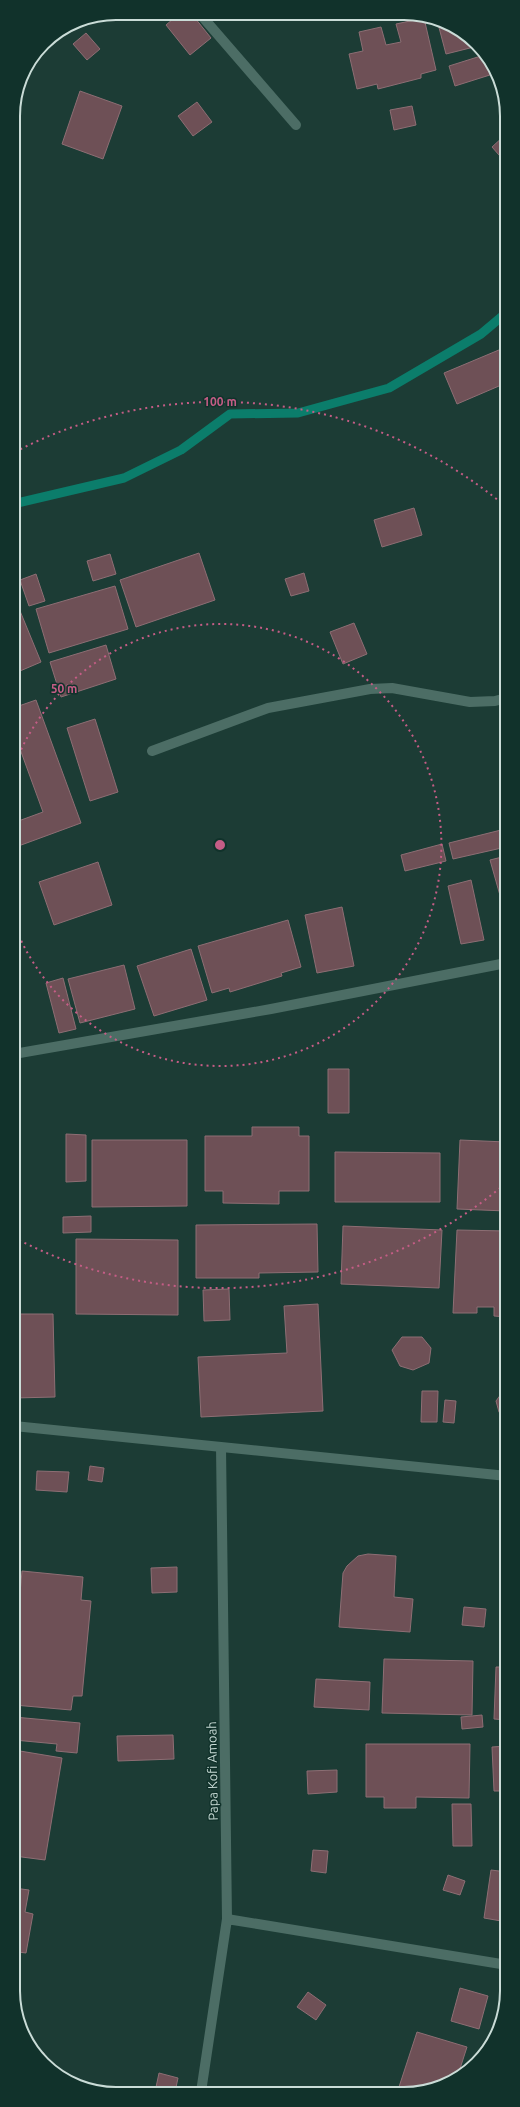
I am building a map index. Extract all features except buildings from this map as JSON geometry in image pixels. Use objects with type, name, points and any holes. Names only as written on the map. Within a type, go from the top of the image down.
[{"type":"street","points":[[205,20],[296,125]]},
{"type":"street","points":[[152,751],[268,708],[370,689],[392,688],[470,702],[500,700]]},
{"type":"street","points":[[20,1053],[271,1009],[500,964]]},
{"type":"street","points":[[20,1427],[500,1475]]},
{"type":"street","name":"Papa Kofi Amoah","points":[[203,2087],[227,1918],[221,1447]]},
{"type":"street","points":[[227,1918],[500,1964]]},
{"type":"waterway","points":[[20,502],[124,478],[181,450],[230,414],[298,413],[389,388],[481,334],[500,318]]}]
